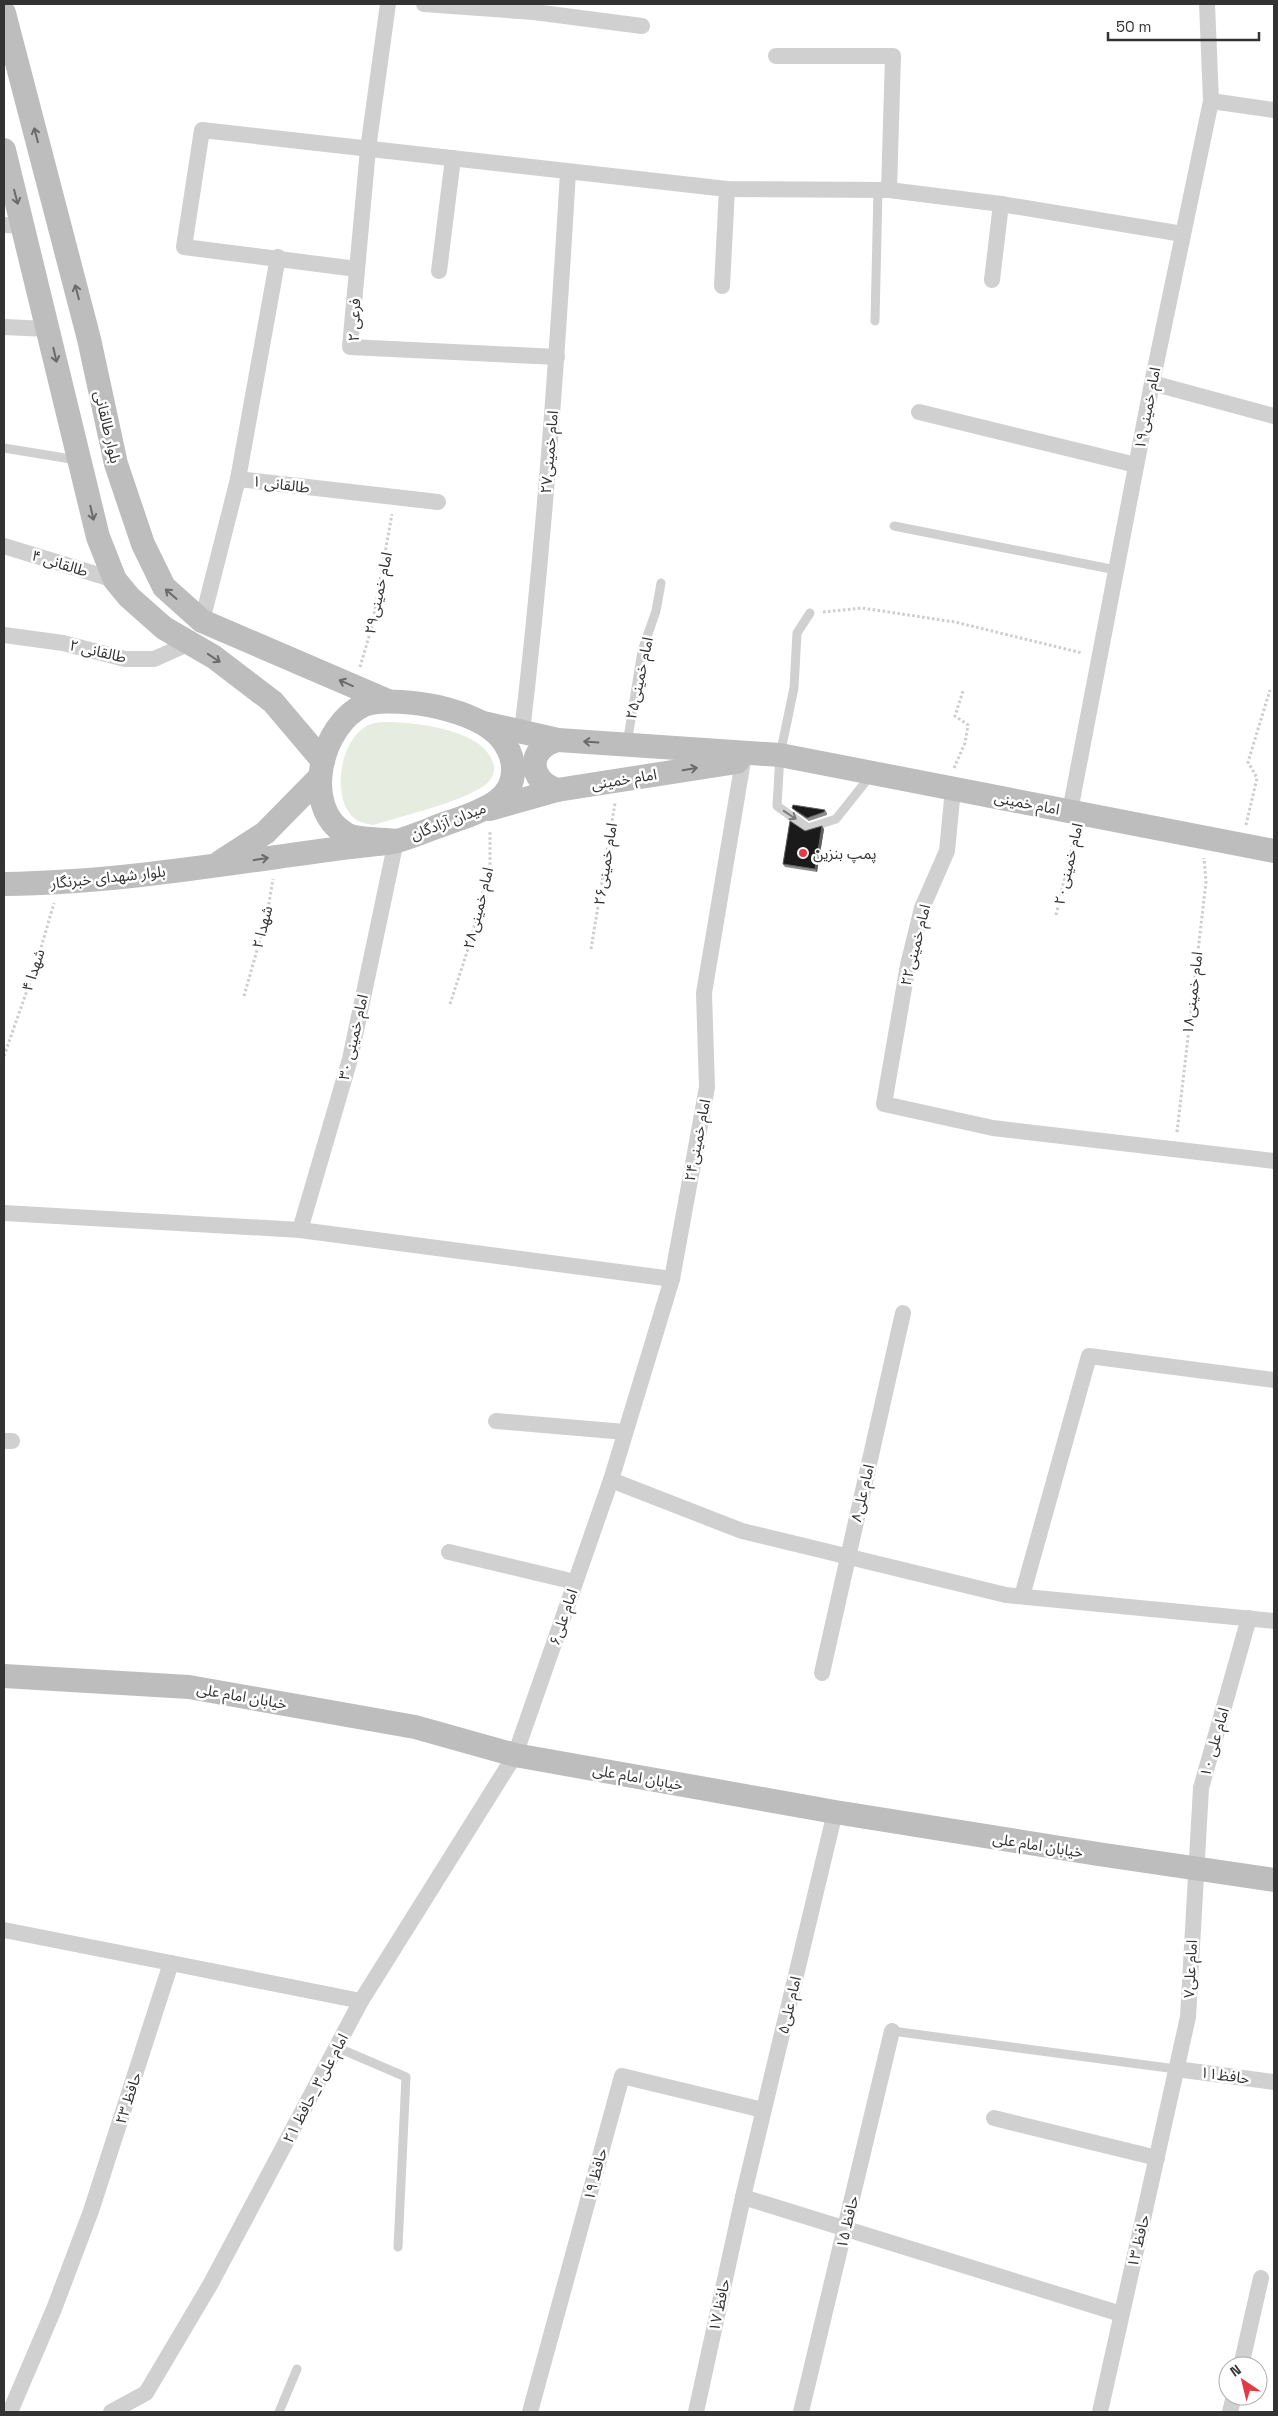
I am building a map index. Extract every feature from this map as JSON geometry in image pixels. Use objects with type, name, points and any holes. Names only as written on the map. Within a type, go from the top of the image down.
[{"type":"main road","name":"بلوار طالقانی","points":[[4,14],[89,339],[116,464],[143,544],[164,587],[202,620],[390,702]]},
{"type":"main road","points":[[4,150],[14,226],[48,329],[98,537],[115,580],[129,597],[164,628],[214,657],[273,702],[321,769]]},
{"type":"main road","name":"میدان آزادگان","points":[[390,702],[427,705],[452,710],[479,722],[499,736],[510,751],[514,767],[511,787],[497,801],[481,812],[396,841],[348,835],[335,826],[324,808],[321,769],[333,736],[344,718],[365,704],[390,702]]},
{"type":"main road","name":"امام خمینی","points":[[479,722],[558,740],[780,755],[1274,851]]},
{"type":"main road","points":[[557,790],[547,787],[539,780],[535,770],[535,759],[540,750],[548,743],[558,740]]},
{"type":"main road","name":"امام خمینی","points":[[481,812],[557,790],[780,755]]},
{"type":"main road","name":"بلوار شهدای خبرنگار","points":[[212,867],[265,832],[321,769]]},
{"type":"main road","name":"بلوار شهدای خبرنگار","points":[[4,884],[60,884],[212,867],[396,841]]},
{"type":"main road","name":"خیابان امام علی","points":[[4,1676],[189,1687],[415,1727],[515,1755],[835,1812],[1274,1880]]},
{"type":"street","name":"فرعی ۲","points":[[388,4],[368,149],[350,347],[557,357]]},
{"type":"street","points":[[424,4],[535,8],[642,26]]},
{"type":"street","name":"امام خمینی۱۹","points":[[1075,812],[1100,656],[1136,465],[1211,100],[1207,4]]},
{"type":"street","points":[[776,56],[893,56],[884,190]]},
{"type":"street","points":[[1211,100],[1274,110]]},
{"type":"street","points":[[357,269],[184,247],[202,130],[727,189],[884,190],[1002,204],[1183,234]]},
{"type":"street","points":[[439,272],[453,158]]},
{"type":"street","name":"امام خمینی۲۷","points":[[522,732],[537,602],[557,357],[568,172]]},
{"type":"street","points":[[722,286],[727,189]]},
{"type":"street","points":[[992,280],[1002,204]]},
{"type":"street","points":[[238,479],[278,258]]},
{"type":"street","points":[[4,327],[48,329]]},
{"type":"street","points":[[1152,383],[1274,416]]},
{"type":"street","points":[[919,412],[1136,465]]},
{"type":"street","name":"طالقانی ۱","points":[[202,620],[238,479],[438,502]]},
{"type":"street","name":"طالقانی ۴","points":[[4,546],[115,580]]},
{"type":"street","name":"طالقانی ۲","points":[[4,635],[63,643],[125,659],[154,659],[190,643]]},
{"type":"street","name":"امام خمینی۲۴","points":[[611,1480],[672,1280],[707,1087],[704,993],[743,761]]},
{"type":"street","name":"امام خمینی۲۲","points":[[950,788],[947,851],[922,908],[908,965],[884,1104],[993,1128],[1175,1150]]},
{"type":"street","name":"امام خمینی ۳۰","points":[[300,1230],[350,1059],[396,841]]},
{"type":"street","points":[[1175,1150],[1274,1161]]},
{"type":"street","points":[[4,1213],[300,1230],[672,1280]]},
{"type":"street","name":"امام علی۸","points":[[822,1673],[903,1313]]},
{"type":"street","points":[[1022,1596],[1088,1356],[1274,1380]]},
{"type":"street","points":[[496,1421],[625,1432]]},
{"type":"street","points":[[611,1480],[742,1531],[1006,1595],[1274,1621]]},
{"type":"street","name":"امام علی۶","points":[[515,1755],[611,1480]]},
{"type":"street","points":[[449,1552],[575,1582]]},
{"type":"street","name":"امام علی ۱۰","points":[[1196,1868],[1201,1788],[1249,1618]]},
{"type":"street","name":"امام علی۳_حافظ ۲۱","points":[[111,2412],[146,2393],[210,2285],[361,2001],[515,1755]]},
{"type":"street","name":"امام علی۵","points":[[743,2197],[835,1812]]},
{"type":"street","name":"امام علی۷","points":[[1176,2069],[1188,2017],[1196,1868]]},
{"type":"street","points":[[4,1930],[361,2001]]},
{"type":"street","name":"حافظ ۲۳","points":[[10,2412],[54,2309],[91,2211],[171,1963]]},
{"type":"street","name":"حافظ ۱۵","points":[[801,2412],[892,2031]]},
{"type":"street","name":"حافظ۱۱","points":[[1176,2069],[1274,2082]]},
{"type":"street","name":"حافظ ۱۳","points":[[1100,2412],[1176,2069]]},
{"type":"street","name":"حافظ ۱۹","points":[[530,2412],[622,2076],[763,2110]]},
{"type":"street","points":[[994,2118],[1157,2158]]},
{"type":"street","points":[[743,2197],[1121,2314]]},
{"type":"street","name":"حافظ ۱۷","points":[[696,2412],[743,2197]]},
{"type":"street","points":[[1242,2356],[1261,2278]]},
{"type":"lane","points":[[875,322],[884,190]]},
{"type":"lane","points":[[4,448],[79,461]]},
{"type":"lane","points":[[894,526],[1116,570]]},
{"type":"lane","name":"امام خمینی۲۵","points":[[626,744],[642,651],[656,611],[661,583]]},
{"type":"lane","points":[[810,613],[798,633],[794,688],[780,755],[777,806],[808,828],[836,820],[873,773]]},
{"type":"lane","points":[[892,2031],[1176,2069]]},
{"type":"lane","points":[[336,2047],[406,2076],[398,2247]]},
{"type":"lane","points":[[280,2412],[297,2369]]},
{"type":"path","name":"امام خمینی۲۹","points":[[354,686],[372,626],[395,497]]},
{"type":"path","points":[[810,613],[862,608],[955,622],[1100,656]]},
{"type":"path","points":[[1242,845],[1257,778],[1248,762],[1270,690]]},
{"type":"path","points":[[950,788],[965,743],[968,725],[955,716],[962,691]]},
{"type":"path","name":"امام خمینی۲۶","points":[[591,949],[618,780]]},
{"type":"path","name":"امام خمینی۲۸","points":[[450,1004],[469,946],[490,866],[481,812]]},
{"type":"path","name":"امام خمینی۲۰","points":[[1056,915],[1075,812]]},
{"type":"path","name":"امام خمینی۱۸","points":[[1175,1150],[1206,882],[1201,837]]},
{"type":"path","name":"شهدا ۲","points":[[244,996],[267,915],[277,857]]},
{"type":"path","name":"شهدا ۴","points":[[4,1056],[36,966],[60,884]]},
{"type":"shaded area","points":[[373,723],[418,724],[450,731],[479,744],[489,754],[494,766],[492,777],[475,791],[431,808],[373,825],[358,821],[349,812],[343,799],[341,785],[345,755],[360,731]]},
{"type":"building","points":[[793,805],[825,810],[807,818],[792,808]]},
{"type":"building","points":[[790,821],[805,831],[822,826],[815,869],[783,864]]},
{"type":"place","name":"پمپ بنزین","points":[[803,853]]}]
